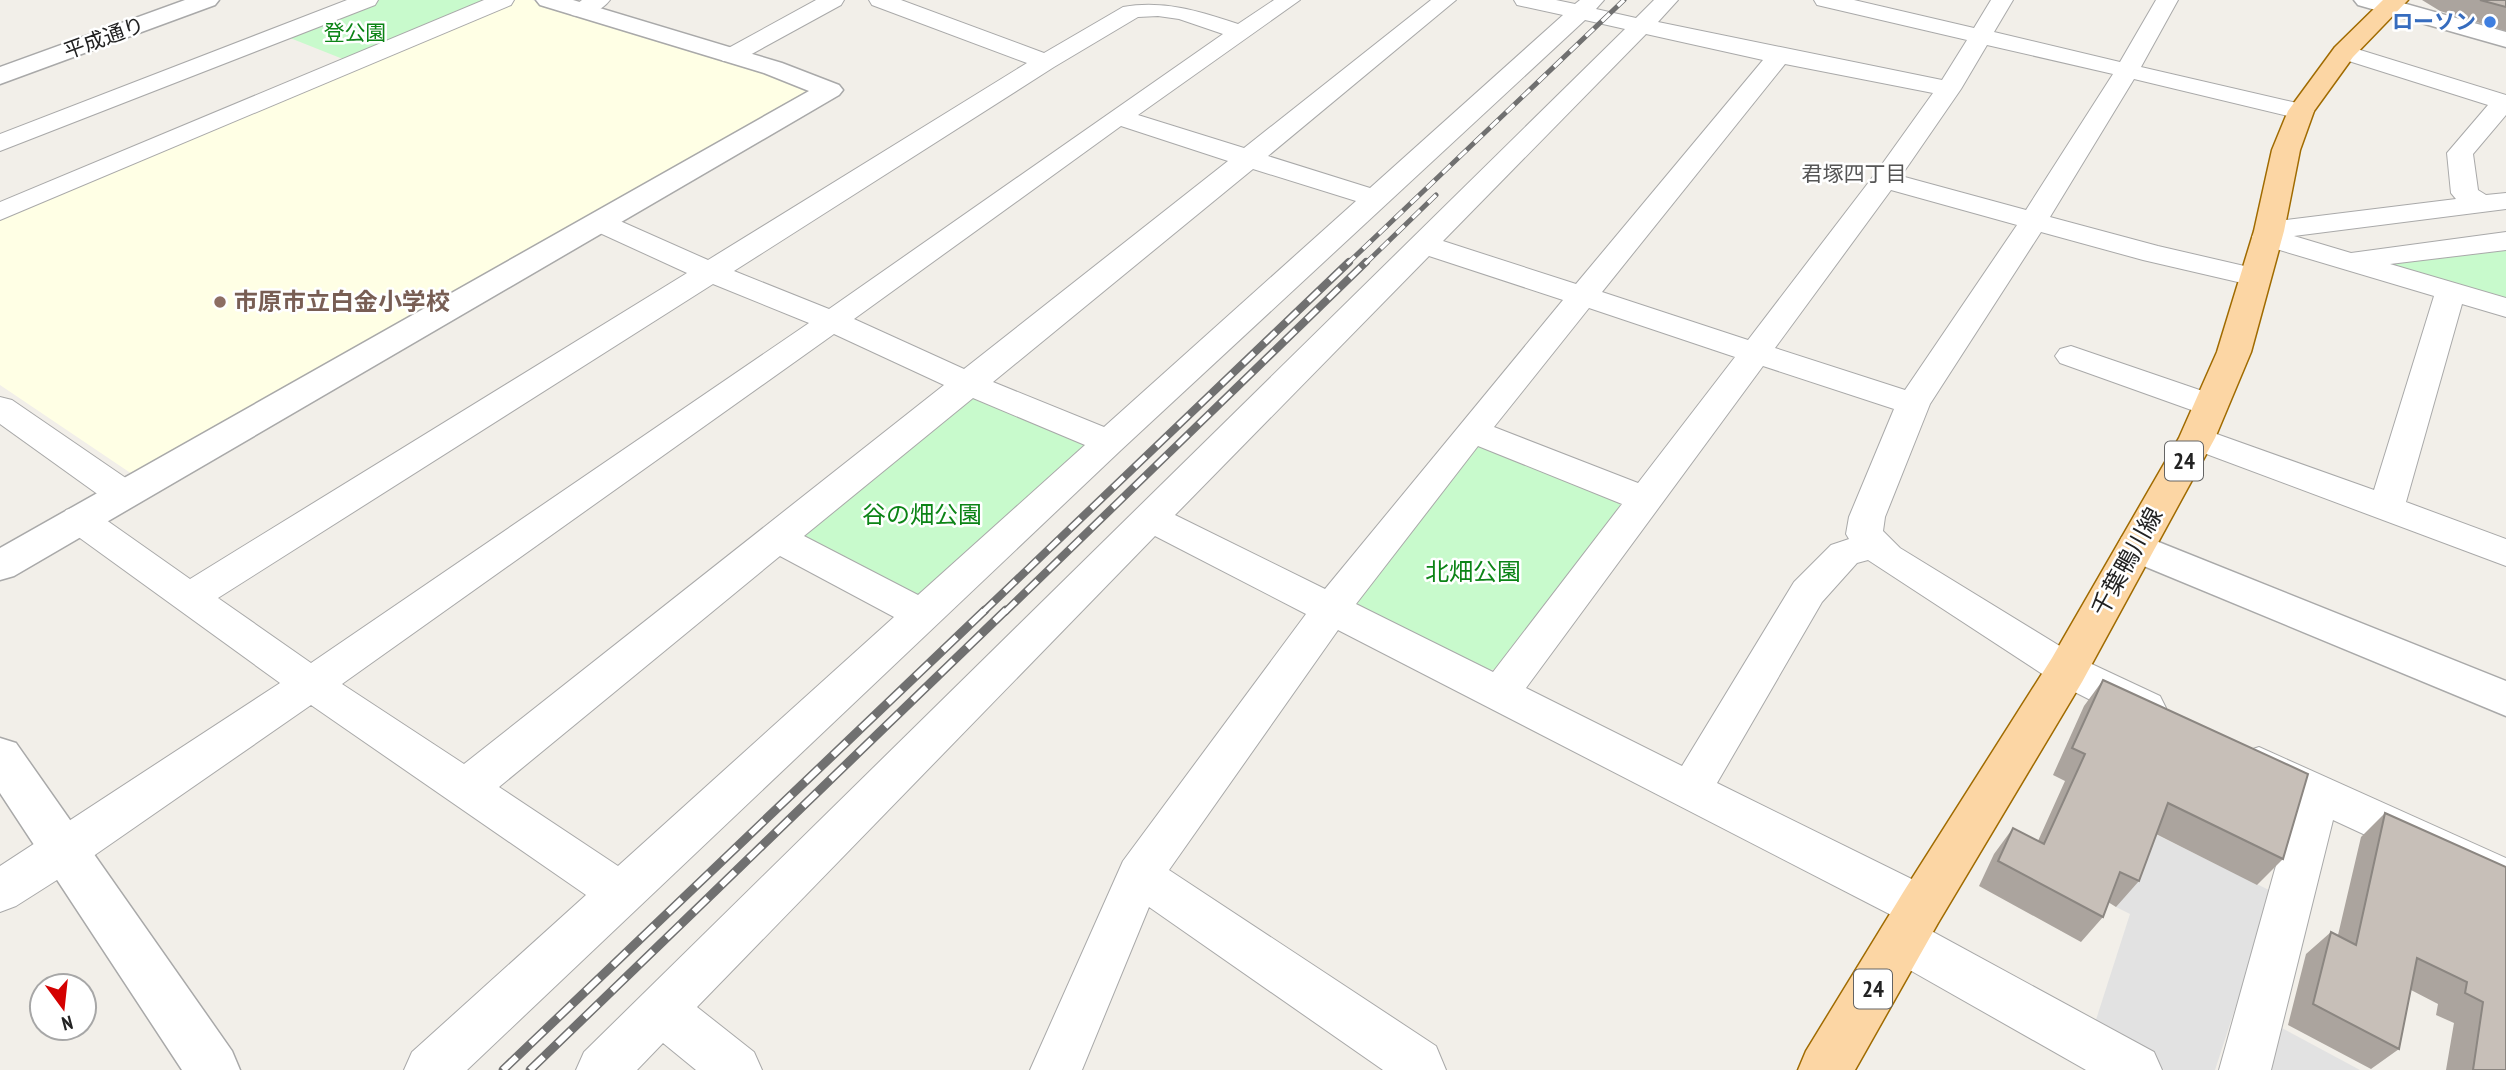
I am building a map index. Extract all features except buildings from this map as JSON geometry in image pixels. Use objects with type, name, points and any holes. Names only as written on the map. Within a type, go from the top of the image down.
[{"type":"main road","name":"千葉鴨川線","points":[[1825,1070],[2067,670],[2197,438],[2234,352],[2268,234],[2286,150],[2301,111],[2384,2]]},
{"type":"street","name":"平成通り","points":[[0,60],[169,0]]},
{"type":"street","name":"平成通り","points":[[0,76],[207,0]]},
{"type":"street","points":[[0,143],[367,0]]},
{"type":"street","points":[[0,212],[503,0]]},
{"type":"street","points":[[0,566],[830,90],[590,5],[548,0]]},
{"type":"street","points":[[731,56],[833,0]]},
{"type":"street","points":[[880,0],[1046,62]]},
{"type":"street","points":[[0,891],[63,852],[312,684],[832,321],[1118,117],[1289,0]]},
{"type":"street","points":[[466,788],[1445,0]]},
{"type":"street","points":[[1525,0],[1585,7],[1640,27],[1949,89]]},
{"type":"street","points":[[602,1070],[1149,517],[1667,0]]},
{"type":"street","points":[[1825,0],[2301,111]]},
{"type":"street","points":[[1500,693],[1885,180],[1949,89],[2002,0]]},
{"type":"street","points":[[2384,2],[2506,40]]},
{"type":"street","points":[[2157,4],[2129,69],[2033,222],[1913,404],[1867,517],[1864,534],[1886,557],[2067,670],[2180,726]]},
{"type":"street","points":[[430,1070],[1109,442],[1585,7]]},
{"type":"street","points":[[190,598],[1046,62],[1131,12],[1144,8],[1159,8],[1240,32]]},
{"type":"street","points":[[280,34],[353,63]]},
{"type":"street","points":[[2344,52],[2505,103],[2460,153],[2465,193],[2493,203]]},
{"type":"street","points":[[1056,1070],[1139,875],[1332,608],[1472,431],[1779,56]]},
{"type":"street","points":[[1118,117],[1376,199]]},
{"type":"street","points":[[1885,180],[2033,222],[2255,277]]},
{"type":"street","points":[[2268,234],[2493,203]]},
{"type":"street","points":[[601,223],[710,272],[832,321],[969,384],[1109,442]]},
{"type":"street","points":[[2268,234],[2506,309]]},
{"type":"street","points":[[2350,260],[2506,241]]},
{"type":"street","points":[[1422,244],[1913,404]]},
{"type":"street","points":[[2386,509],[2450,292]]},
{"type":"street","points":[[2071,356],[2211,406]]},
{"type":"street","points":[[0,408],[123,494]]},
{"type":"street","points":[[1472,431],[1643,499]]},
{"type":"street","points":[[2197,438],[2506,553]]},
{"type":"street","points":[[1149,517],[1690,791],[1912,924],[2136,1070]]},
{"type":"street","points":[[79,519],[312,684],[621,893]]},
{"type":"street","points":[[775,537],[923,616]]},
{"type":"street","points":[[1690,791],[1808,592],[1844,554],[1874,545]]},
{"type":"street","points":[[2136,547],[2506,699]]},
{"type":"street","points":[[2230,751],[2506,880]]},
{"type":"street","points":[[0,756],[213,1070]]},
{"type":"street","points":[[2245,1070],[2318,794]]},
{"type":"street","points":[[1139,875],[1418,1064],[1420,1070]]},
{"type":"street","points":[[661,1010],[736,1070]]},
{"type":"shaded area","name":"市原市立白金小学校","points":[[513,0],[532,0],[815,89],[135,476],[0,385],[0,219]]},
{"type":"shaded area","points":[[2151,832],[2273,892],[2215,1070],[2164,1070],[2094,1026],[2130,914],[2116,907]]},
{"type":"shaded area","points":[[2278,1026],[2360,1070],[2264,1070]]},
{"type":"green space","name":"登公園","points":[[367,0],[503,0],[353,63],[280,34]]},
{"type":"green space","points":[[2506,241],[2506,307],[2350,260]]},
{"type":"green space","name":"谷の畑公園","points":[[975,397],[1085,441],[1085,452],[927,596],[913,599],[801,539],[801,530],[963,399]]},
{"type":"green space","name":"北畑公園","points":[[1486,445],[1616,496],[1621,506],[1497,669],[1483,671],[1356,608],[1353,598],[1473,448]]},
{"type":"railway","points":[[1347,264],[1624,0]]},
{"type":"railway","points":[[1365,264],[1436,195]]},
{"type":"railway","points":[[983,612],[1349,262]]},
{"type":"railway","points":[[1005,612],[1366,262]]},
{"type":"railway","points":[[503,1070],[985,610]]},
{"type":"railway","points":[[530,1070],[1006,610]]},
{"type":"place","name":"ローソン","points":[[2490,22]]},
{"type":"place","name":"市原市立白金小学校","points":[[220,302]]},
{"type":"district","name":"君塚四丁目","points":[[1854,174]]}]
